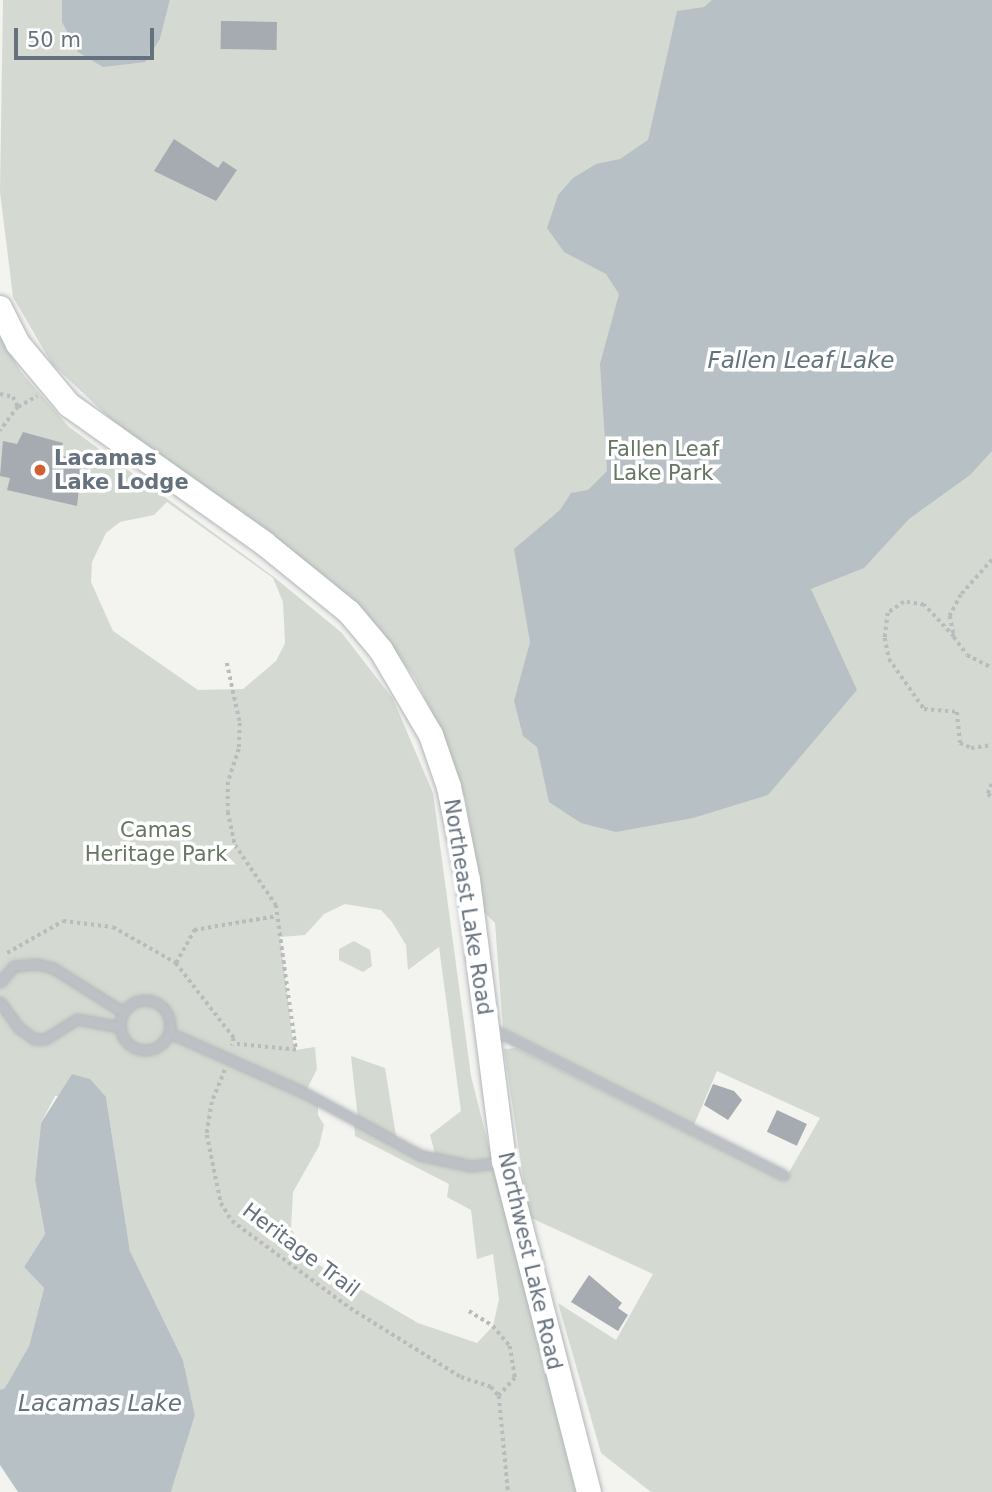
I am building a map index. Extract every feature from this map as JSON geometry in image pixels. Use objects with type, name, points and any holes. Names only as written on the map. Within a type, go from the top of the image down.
[{"type":"main road","name":"Northeast Lake Road","points":[[0,308],[18,344],[69,405],[304,573],[349,612],[382,650],[431,735],[450,787],[468,880],[487,1027]]},
{"type":"main road","name":"Northwest Lake Road","points":[[487,1027],[504,1161],[589,1492]]},
{"type":"lane","points":[[0,982],[14,966],[45,966],[124,1012]]},
{"type":"lane","points":[[139,1000],[158,1003],[169,1019],[170,1032],[160,1045],[141,1049],[125,1040],[120,1027],[124,1012],[139,1000]]},
{"type":"lane","points":[[0,1002],[19,1028],[34,1039],[45,1040],[77,1019],[120,1027]]},
{"type":"lane","points":[[487,1027],[784,1175]]},
{"type":"lane","points":[[170,1032],[305,1093],[437,1161],[477,1166],[504,1161]]},
{"type":"path","points":[[0,394],[13,397],[19,407],[0,431]]},
{"type":"path","points":[[954,638],[950,616],[961,595],[992,561]]},
{"type":"path","points":[[992,668],[967,655],[924,605],[904,602],[888,614],[885,638],[889,659],[924,709],[957,712],[960,743],[971,748],[992,745]]},
{"type":"path","points":[[0,958],[63,921],[113,928],[176,963],[234,1038],[233,1044],[296,1050],[276,905],[235,845],[228,812],[228,782],[239,749],[240,723],[227,663]]},
{"type":"path","points":[[992,784],[988,794],[992,797]]},
{"type":"path","points":[[176,963],[194,930],[277,916]]},
{"type":"path","name":"Heritage Trail","points":[[233,1044],[212,1102],[207,1135],[221,1203],[232,1220],[350,1308],[461,1377],[491,1387],[499,1396]]},
{"type":"path","points":[[469,1311],[493,1326],[510,1346],[514,1378],[499,1396],[508,1492]]},
{"type":"green space","name":"Fallen Leaf Lake Park","points":[[3,0],[62,0],[62,22],[160,39],[170,0],[992,0],[992,1492],[651,1492],[601,1453],[558,1303],[616,1340],[653,1274],[529,1217],[504,1049],[516,1048],[784,1181],[820,1118],[717,1071],[694,1125],[503,1029],[495,923],[485,913],[466,802],[438,725],[415,678],[371,620],[330,580],[113,421],[52,364],[13,297],[0,192]]},
{"type":"green space","name":"Camas Heritage Park","points":[[0,335],[21,372],[69,427],[274,577],[342,633],[393,699],[433,793],[471,1076],[576,1492],[171,1492],[195,1415],[183,1360],[130,1251],[106,1097],[55,1096],[41,1123],[35,1180],[45,1234],[24,1267],[44,1288],[29,1346],[5,1389],[0,1390]],"holes":[[[167,502],[273,578],[283,602],[285,643],[276,661],[243,689],[198,690],[113,631],[91,582],[92,562],[106,533],[120,522],[154,515]],[[345,904],[381,910],[406,945],[408,970],[439,947],[461,1111],[430,1135],[437,1161],[397,1142],[385,1068],[351,1056],[358,1120],[354,1119],[355,1136],[449,1184],[447,1197],[471,1210],[477,1259],[493,1254],[499,1299],[493,1326],[477,1343],[418,1323],[319,1265],[302,1250],[291,1228],[293,1192],[319,1146],[324,1125],[318,1115],[318,1100],[305,1093],[317,1069],[315,1047],[296,1050],[293,1041],[280,937],[305,935],[324,914]]]},
{"type":"green space","points":[[354,941],[370,950],[372,966],[363,972],[339,960],[339,949]]},
{"type":"water","points":[[62,0],[170,0],[160,39],[145,62],[103,67],[78,52],[62,22]]},
{"type":"water","name":"Fallen Leaf Lake","points":[[712,0],[992,0],[992,451],[970,475],[909,519],[864,568],[811,589],[857,690],[768,795],[693,818],[616,832],[581,823],[549,802],[537,747],[523,736],[514,701],[530,642],[514,549],[560,510],[571,493],[588,490],[607,471],[600,364],[619,294],[606,274],[564,252],[547,228],[558,195],[573,178],[596,164],[620,159],[648,140],[677,11],[704,7]]},
{"type":"water","name":"Lacamas Lake","points":[[72,1074],[90,1079],[106,1097],[130,1251],[183,1360],[195,1415],[171,1492],[18,1492],[0,1465],[0,1390],[5,1388],[29,1346],[44,1288],[24,1267],[45,1234],[35,1180],[41,1123]]},
{"type":"building","points":[[221,21],[277,22],[277,50],[221,49]]},
{"type":"building","points":[[174,139],[218,168],[223,161],[237,170],[216,201],[154,171]]},
{"type":"building","name":"Lacamas Lake Lodge","points":[[23,432],[63,443],[60,455],[82,461],[77,506],[7,490],[10,478],[0,476],[3,441],[17,444]]},
{"type":"building","points":[[713,1084],[734,1091],[742,1100],[728,1120],[704,1105]]},
{"type":"building","points":[[777,1110],[807,1124],[797,1146],[767,1132]]},
{"type":"building","points":[[589,1275],[622,1303],[618,1308],[628,1315],[618,1331],[571,1302]]},
{"type":"place","name":"Lacamas Lake Lodge","points":[[40,470]]}]
